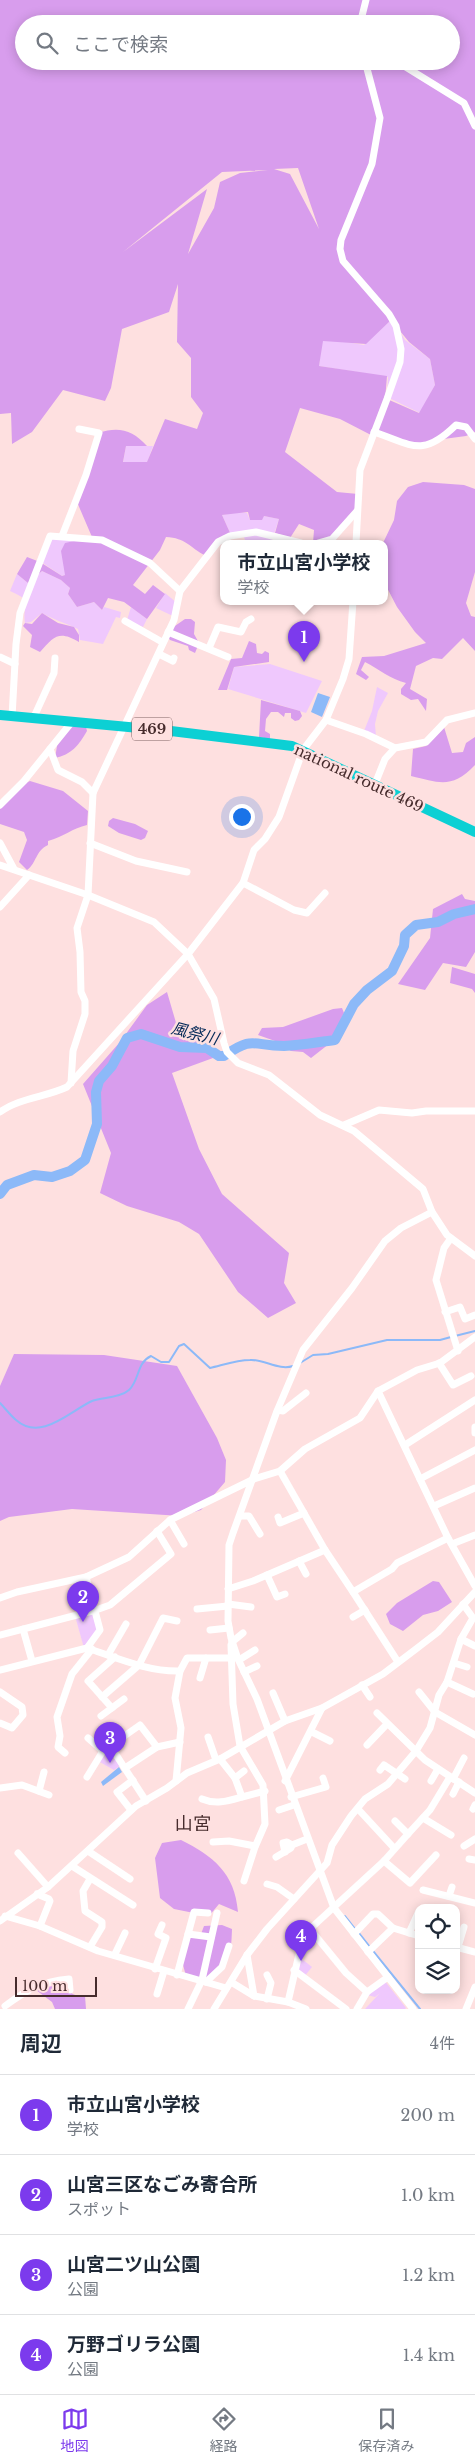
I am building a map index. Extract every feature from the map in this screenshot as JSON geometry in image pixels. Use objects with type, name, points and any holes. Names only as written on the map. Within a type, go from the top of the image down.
[{"type":"highway","name":"national route 469","points":[[0,715],[124,726],[276,743],[303,750],[475,832]]},
{"type":"street","points":[[362,15],[366,0]]},
{"type":"street","points":[[356,540],[360,470],[400,362],[399,337],[389,314],[343,261],[340,249],[348,222],[372,164],[380,118],[367,70]]},
{"type":"street","points":[[411,70],[464,103],[475,126]]},
{"type":"street","points":[[374,432],[411,447],[432,444],[456,426],[466,427],[475,439]]},
{"type":"street","points":[[62,536],[86,475],[98,433],[79,428]]},
{"type":"street","points":[[326,540],[332,538],[358,511]]},
{"type":"street","points":[[222,540],[230,536],[256,532],[289,540]]},
{"type":"street","points":[[12,717],[20,612],[28,587],[50,536],[102,540],[150,563],[180,591]]},
{"type":"street","points":[[71,1083],[73,1051],[85,1014],[85,1002],[81,992],[77,928],[88,895],[93,793],[159,654],[162,642],[174,620],[180,591],[220,541]]},
{"type":"street","points":[[0,1112],[18,1103],[52,1094],[71,1083],[188,954],[242,883],[254,850],[265,839],[279,816],[303,750],[326,720],[349,659],[353,605]]},
{"type":"street","points":[[209,648],[218,627],[241,632],[251,618]]},
{"type":"street","points":[[125,621],[162,642]]},
{"type":"street","points":[[168,632],[228,657]]},
{"type":"street","points":[[159,654],[173,661],[174,658]]},
{"type":"street","points":[[0,657],[15,664]]},
{"type":"street","points":[[33,719],[54,673],[55,658]]},
{"type":"street","points":[[326,720],[366,734],[395,748],[426,742],[447,720],[475,713]]},
{"type":"street","points":[[0,805],[50,749],[71,722]]},
{"type":"street","points":[[375,784],[385,759],[395,748]]},
{"type":"street","points":[[50,749],[58,770],[82,782],[93,793]]},
{"type":"street","points":[[0,843],[14,869]]},
{"type":"street","points":[[90,843],[136,861],[187,872]]},
{"type":"street","points":[[0,865],[88,895],[154,922],[188,954],[214,999],[227,1052],[244,1067],[269,1075],[278,1081],[320,1115],[344,1125],[423,1189],[432,1212],[451,1238],[475,1256]]},
{"type":"street","points":[[0,907],[29,874]]},
{"type":"street","points":[[242,883],[287,906],[307,913],[325,893]]},
{"type":"street","points":[[344,1125],[379,1110],[412,1113],[426,1111],[475,1111]]},
{"type":"street","points":[[244,1881],[255,1846],[265,1824],[264,1791],[263,1785],[240,1746],[234,1704],[228,1605],[229,1546],[278,1410],[303,1350],[352,1288],[385,1241],[401,1228],[432,1212]]},
{"type":"street","points":[[451,1238],[444,1248],[436,1280],[458,1351]]},
{"type":"street","points":[[445,1312],[457,1307],[460,1308],[465,1319],[475,1315]]},
{"type":"street","points":[[0,1598],[16,1592],[86,1577],[129,1557],[170,1520],[254,1479],[280,1471],[306,1449],[360,1418],[378,1391],[417,1370],[439,1363],[475,1337]]},
{"type":"street","points":[[439,1363],[453,1385],[471,1376]]},
{"type":"street","points":[[378,1391],[450,1541],[473,1576],[475,1586]]},
{"type":"street","points":[[278,1410],[282,1411],[306,1393]]},
{"type":"street","points":[[405,1445],[475,1400]]},
{"type":"street","points":[[475,1427],[475,1433]]},
{"type":"street","points":[[420,1479],[475,1450]]},
{"type":"street","points":[[280,1471],[325,1550],[398,1662]]},
{"type":"street","points":[[434,1506],[474,1490]]},
{"type":"street","points":[[278,1517],[280,1523],[304,1513]]},
{"type":"street","points":[[240,1516],[249,1516],[260,1534]]},
{"type":"street","points":[[170,1520],[184,1544]]},
{"type":"street","points":[[0,1635],[96,1610],[110,1604],[171,1554],[157,1531]]},
{"type":"street","points":[[353,1592],[392,1570],[397,1563],[450,1541],[475,1535]]},
{"type":"street","points":[[228,1589],[267,1575],[325,1550]]},
{"type":"street","points":[[299,1561],[306,1574]]},
{"type":"street","points":[[267,1575],[276,1598],[285,1594]]},
{"type":"street","points":[[66,1753],[58,1747],[60,1736],[57,1717],[72,1674],[90,1649],[100,1630],[86,1577]]},
{"type":"street","points":[[2,1919],[48,1887],[132,1810],[176,1781],[285,1721],[322,1708],[383,1674],[438,1632],[475,1592]]},
{"type":"street","points":[[214,2009],[267,1928],[327,1863],[332,1846],[342,1828],[358,1808],[397,1774],[416,1752],[430,1728],[439,1695],[447,1682],[461,1639],[473,1618],[462,1604]]},
{"type":"street","points":[[197,1609],[228,1605],[251,1607]]},
{"type":"street","points":[[353,1617],[365,1610]]},
{"type":"street","points":[[102,1697],[139,1665],[163,1618],[177,1620]]},
{"type":"street","points":[[112,1708],[88,1681],[111,1656],[126,1624]]},
{"type":"street","points":[[210,1630],[229,1628]]},
{"type":"street","points":[[23,1629],[32,1661]]},
{"type":"street","points":[[231,1640],[243,1633]]},
{"type":"street","points":[[461,1639],[475,1646]]},
{"type":"street","points":[[231,1640],[268,1732],[334,1908],[356,1932],[413,2009]]},
{"type":"street","points":[[0,1670],[90,1649],[139,1665],[180,1671]]},
{"type":"street","points":[[239,1660],[255,1650]]},
{"type":"street","points":[[176,1781],[181,1728],[175,1698],[180,1671],[187,1658],[231,1658]]},
{"type":"street","points":[[200,1678],[206,1658]]},
{"type":"street","points":[[454,1663],[467,1667]]},
{"type":"street","points":[[244,1672],[257,1666]]},
{"type":"street","points":[[447,1682],[473,1694]]},
{"type":"street","points":[[362,1685],[370,1697]]},
{"type":"street","points":[[0,1692],[22,1707],[23,1715],[12,1728],[0,1723]]},
{"type":"street","points":[[419,1692],[434,1712],[475,1736]]},
{"type":"street","points":[[273,1693],[285,1721]]},
{"type":"street","points":[[101,1716],[124,1698]]},
{"type":"street","points":[[285,1781],[312,1732],[322,1708]]},
{"type":"street","points":[[377,1713],[416,1752],[475,1793]]},
{"type":"street","points":[[367,1745],[387,1724]]},
{"type":"street","points":[[87,1777],[103,1752],[140,1725],[157,1747]]},
{"type":"street","points":[[312,1732],[330,1741]]},
{"type":"street","points":[[88,1738],[103,1752]]},
{"type":"street","points":[[208,1738],[218,1759],[235,1778],[242,1797]]},
{"type":"street","points":[[125,1768],[157,1747],[180,1742]]},
{"type":"street","points":[[110,1747],[146,1801]]},
{"type":"street","points":[[288,2002],[302,1941],[310,1930],[384,1861],[423,1818],[454,1779],[464,1758]]},
{"type":"street","points":[[380,1770],[384,1765],[405,1779]]},
{"type":"street","points":[[431,1781],[438,1769]]},
{"type":"street","points":[[235,1778],[244,1771]]},
{"type":"street","points":[[39,1791],[44,1772]]},
{"type":"street","points":[[291,1797],[326,1787],[323,1778]]},
{"type":"street","points":[[453,1794],[454,1779]]},
{"type":"street","points":[[132,1810],[117,1792],[133,1780]]},
{"type":"street","points":[[0,1788],[22,1785],[49,1795]]},
{"type":"street","points":[[202,1799],[210,1802],[225,1802],[264,1791]]},
{"type":"street","points":[[279,1810],[294,1805]]},
{"type":"street","points":[[358,1808],[394,1848]]},
{"type":"street","points":[[423,1818],[451,1835]]},
{"type":"street","points":[[395,1821],[408,1834]]},
{"type":"street","points":[[276,1857],[291,1848],[292,1845],[307,1839]]},
{"type":"street","points":[[464,1846],[475,1839]]},
{"type":"street","points":[[213,1842],[229,1841],[255,1846]]},
{"type":"street","points":[[88,1851],[130,1880]]},
{"type":"street","points":[[18,1854],[48,1887]]},
{"type":"street","points":[[384,1861],[410,1883],[436,1855]]},
{"type":"street","points":[[72,1866],[133,1905]]},
{"type":"street","points":[[90,1879],[83,1891],[85,1911],[102,1922],[102,1927],[90,1947]]},
{"type":"street","points":[[267,1884],[277,1887],[294,1899]]},
{"type":"street","points":[[449,1896],[452,1887]]},
{"type":"street","points":[[423,1890],[475,1903]]},
{"type":"street","points":[[37,1894],[49,1898],[50,1901],[40,1926]]},
{"type":"street","points":[[176,1975],[194,1912],[208,1913]]},
{"type":"street","points":[[188,2009],[204,1981],[217,1913]]},
{"type":"street","points":[[356,1932],[373,1914],[378,1914],[393,1928],[415,1935]]},
{"type":"street","points":[[2,1919],[40,1926],[102,1952],[115,1954],[164,1972],[228,1985],[254,1996],[288,2002],[306,2009]]},
{"type":"street","points":[[409,1933],[415,1919]]},
{"type":"street","points":[[155,1969],[166,1938],[158,1934],[162,1926]]},
{"type":"street","points":[[460,1938],[464,1927]]},
{"type":"street","points":[[370,1951],[393,1928]]},
{"type":"street","points":[[310,1930],[346,1973],[367,1992]]},
{"type":"street","points":[[115,1954],[125,1933]]},
{"type":"street","points":[[188,1934],[211,1937]]},
{"type":"street","points":[[204,1981],[222,1967],[229,1946]]},
{"type":"street","points":[[460,1948],[475,1952]]},
{"type":"street","points":[[247,1956],[254,1996]]},
{"type":"street","points":[[294,1970],[346,2009]]},
{"type":"street","points":[[157,1994],[164,1972]]},
{"type":"street","points":[[267,1975],[271,1983],[267,1998]]},
{"type":"street","points":[[357,2009],[367,1992],[388,1977]]},
{"type":"street","points":[[0,1998],[6,2007],[31,1988],[46,1982],[69,1979],[70,1990]]},
{"type":"street","points":[[466,2009],[474,1992]]},
{"type":"shaded area","points":[[0,0],[475,0],[475,432],[466,436],[436,440],[418,445],[398,440],[376,429],[387,399],[419,413],[435,385],[430,359],[409,342],[391,320],[366,344],[323,341],[319,366],[387,376],[385,400],[371,435],[340,419],[300,408],[285,452],[337,492],[358,494],[358,511],[327,540],[313,540],[314,530],[299,524],[290,538],[275,533],[279,519],[264,516],[262,520],[250,520],[248,512],[222,515],[231,535],[225,540],[220,540],[220,544],[206,556],[183,541],[166,537],[160,550],[133,585],[145,594],[153,585],[165,594],[147,619],[124,602],[108,598],[102,610],[94,602],[77,607],[68,594],[70,588],[61,580],[42,571],[28,583],[17,574],[27,557],[40,562],[62,576],[65,575],[61,551],[65,543],[92,537],[77,502],[99,433],[119,430],[136,436],[147,446],[126,446],[123,462],[147,462],[165,419],[197,429],[203,413],[191,397],[191,358],[177,342],[178,284],[169,312],[122,329],[111,388],[105,401],[63,390],[32,432],[12,444],[11,413],[0,414]],"holes":[[[298,168],[319,229],[290,174],[274,169]],[[268,170],[240,173],[220,182],[214,208],[188,254],[207,189],[123,252],[222,172]]]},
{"type":"shaded area","points":[[392,319],[405,340],[430,359],[435,385],[420,413],[387,397],[388,377],[319,366],[322,338],[364,345]]},
{"type":"shaded area","points":[[126,446],[153,446],[147,463],[123,463]]},
{"type":"shaded area","points":[[423,482],[464,485],[475,489],[475,572],[466,603],[471,616],[475,617],[475,651],[463,638],[442,659],[433,658],[416,666],[410,689],[427,699],[426,711],[418,699],[411,700],[401,694],[401,689],[406,683],[365,662],[361,670],[369,677],[366,680],[356,674],[362,657],[384,656],[426,643],[415,632],[397,607],[388,590],[388,540],[384,540],[394,520],[397,501],[408,487]]},
{"type":"shaded area","points":[[239,512],[247,513],[250,520],[264,516],[279,519],[272,540],[245,540],[243,534],[231,535],[222,515]]},
{"type":"shaded area","points":[[50,536],[76,537],[65,575],[62,576],[40,561]]},
{"type":"shaded area","points":[[42,571],[61,580],[70,588],[68,594],[77,607],[94,602],[102,610],[104,607],[121,612],[120,618],[116,617],[103,644],[80,640],[78,629],[42,613],[31,622],[25,623],[25,600],[10,591],[17,574],[28,583]]},
{"type":"shaded area","points":[[165,593],[177,603],[175,617],[156,608]]},
{"type":"shaded area","points":[[131,607],[147,619],[143,627],[127,620]]},
{"type":"shaded area","points":[[42,613],[58,623],[74,627],[79,635],[79,642],[66,636],[57,636],[40,652],[30,647],[32,635],[23,626],[25,623],[32,624]]},
{"type":"shaded area","points":[[185,619],[191,619],[195,622],[194,634],[199,643],[195,653],[189,650],[188,646],[170,640],[168,637],[172,628]]},
{"type":"shaded area","points":[[249,641],[256,644],[257,653],[262,654],[265,651],[269,653],[269,662],[234,667],[227,690],[218,690],[231,659],[242,658]]},
{"type":"shaded area","points":[[270,664],[322,681],[306,713],[228,689],[234,667]]},
{"type":"shaded area","points":[[377,687],[388,693],[378,711],[375,724],[376,737],[364,731],[372,711]]},
{"type":"shaded area","points":[[261,700],[300,711],[302,716],[299,720],[295,721],[291,718],[291,713],[285,713],[284,717],[278,712],[271,712],[266,719],[265,731],[270,734],[270,739],[259,737]]},
{"type":"shaded area","points":[[72,726],[86,727],[87,731],[74,749],[61,757],[55,758],[58,740]]},
{"type":"shaded area","points":[[444,727],[452,753],[463,752],[466,743],[475,737],[475,765],[467,773],[452,781],[438,782],[411,776],[413,749],[426,746]]},
{"type":"shaded area","points":[[30,781],[63,791],[88,811],[87,825],[48,841],[48,845],[41,850],[27,870],[19,862],[27,840],[24,832],[0,824],[0,809],[24,784]]},
{"type":"shaded area","points":[[113,818],[135,824],[148,831],[145,838],[141,840],[119,833],[108,826],[109,821]]},
{"type":"shaded area","points":[[462,894],[465,899],[475,901],[475,952],[466,967],[443,963],[425,990],[398,984],[430,938],[433,909]]},
{"type":"shaded area","points":[[452,967],[475,974],[475,993],[472,989],[450,983]]},
{"type":"shaded area","points":[[167,992],[179,1033],[207,1043],[213,1058],[172,1073],[199,1149],[222,1194],[289,1253],[284,1283],[296,1303],[268,1318],[238,1292],[199,1234],[179,1222],[127,1206],[100,1193],[111,1153],[83,1084],[120,1042],[147,1005]]},
{"type":"shaded area","points":[[342,1008],[344,1013],[341,1019],[343,1033],[311,1058],[303,1052],[291,1051],[275,1041],[258,1035],[262,1028],[283,1027],[333,1009]]},
{"type":"shaded area","points":[[14,1354],[104,1355],[177,1366],[217,1438],[226,1460],[225,1482],[201,1510],[181,1516],[72,1509],[9,1517],[0,1521],[0,1386]]},
{"type":"shaded area","points":[[433,1581],[439,1582],[452,1602],[438,1611],[423,1615],[403,1631],[390,1624],[386,1614],[397,1603]]},
{"type":"shaded area","points":[[96,1610],[100,1630],[84,1648],[75,1616]]},
{"type":"shaded area","points":[[105,1752],[111,1753],[120,1766],[114,1770],[98,1761]]},
{"type":"shaded area","points":[[181,1840],[193,1846],[220,1867],[232,1887],[238,1912],[219,1904],[209,1916],[174,1909],[160,1898],[155,1858],[162,1843]]},
{"type":"shaded area","points":[[222,1925],[232,1929],[230,1953],[225,1964],[207,1981],[186,1976],[182,1961],[188,1939],[201,1934],[204,1926]]},
{"type":"shaded area","points":[[298,1956],[312,1967],[304,1977],[294,1970]]},
{"type":"shaded area","points":[[384,1980],[405,2009],[365,2009],[380,1993],[375,1997],[367,1995]]},
{"type":"shaded area","points":[[65,1983],[72,1994],[85,1996],[86,2009],[55,2009],[52,2002],[36,1990]]},
{"type":"water","points":[[318,693],[330,697],[322,717],[311,712]]},
{"type":"water","points":[[119,1767],[122,1772],[103,1786],[101,1782]]},
{"type":"waterway","name":"風祭川","points":[[0,1194],[7,1185],[34,1175],[52,1177],[70,1171],[85,1160],[97,1124],[96,1092],[99,1081],[112,1066],[127,1038],[141,1034],[180,1047],[207,1048],[219,1056],[224,1056],[242,1046],[253,1043],[284,1046],[335,1040],[354,1004],[367,990],[392,971],[404,946],[405,935],[416,925],[438,922],[454,914],[475,909]]},
{"type":"waterway","points":[[455,1336],[475,1331]]},
{"type":"waterway","points":[[300,1363],[313,1355],[328,1354],[387,1340],[440,1340],[451,1337]]},
{"type":"waterway","points":[[0,1403],[16,1420],[26,1426],[35,1428],[45,1426],[92,1401],[125,1393],[132,1386],[140,1367],[146,1359],[151,1356],[161,1362],[169,1362],[179,1346],[184,1344],[210,1368],[250,1360],[282,1367],[293,1366]]},
{"type":"waterway","points":[[345,1916],[356,1930]]},
{"type":"waterway","points":[[359,1933],[370,1947]]},
{"type":"waterway","points":[[373,1951],[420,2009]]},
{"type":"place","name":"市立山宮小学校","points":[[304,662]]},
{"type":"place","name":"山宮三区なごみ寄合所","points":[[83,1622]]},
{"type":"place","name":"山宮二ツ山公園","points":[[110,1763]]},
{"type":"place","name":"万野ゴリラ公園","points":[[301,1961]]},
{"type":"district","name":"山宮","points":[[193,1824]]}]
